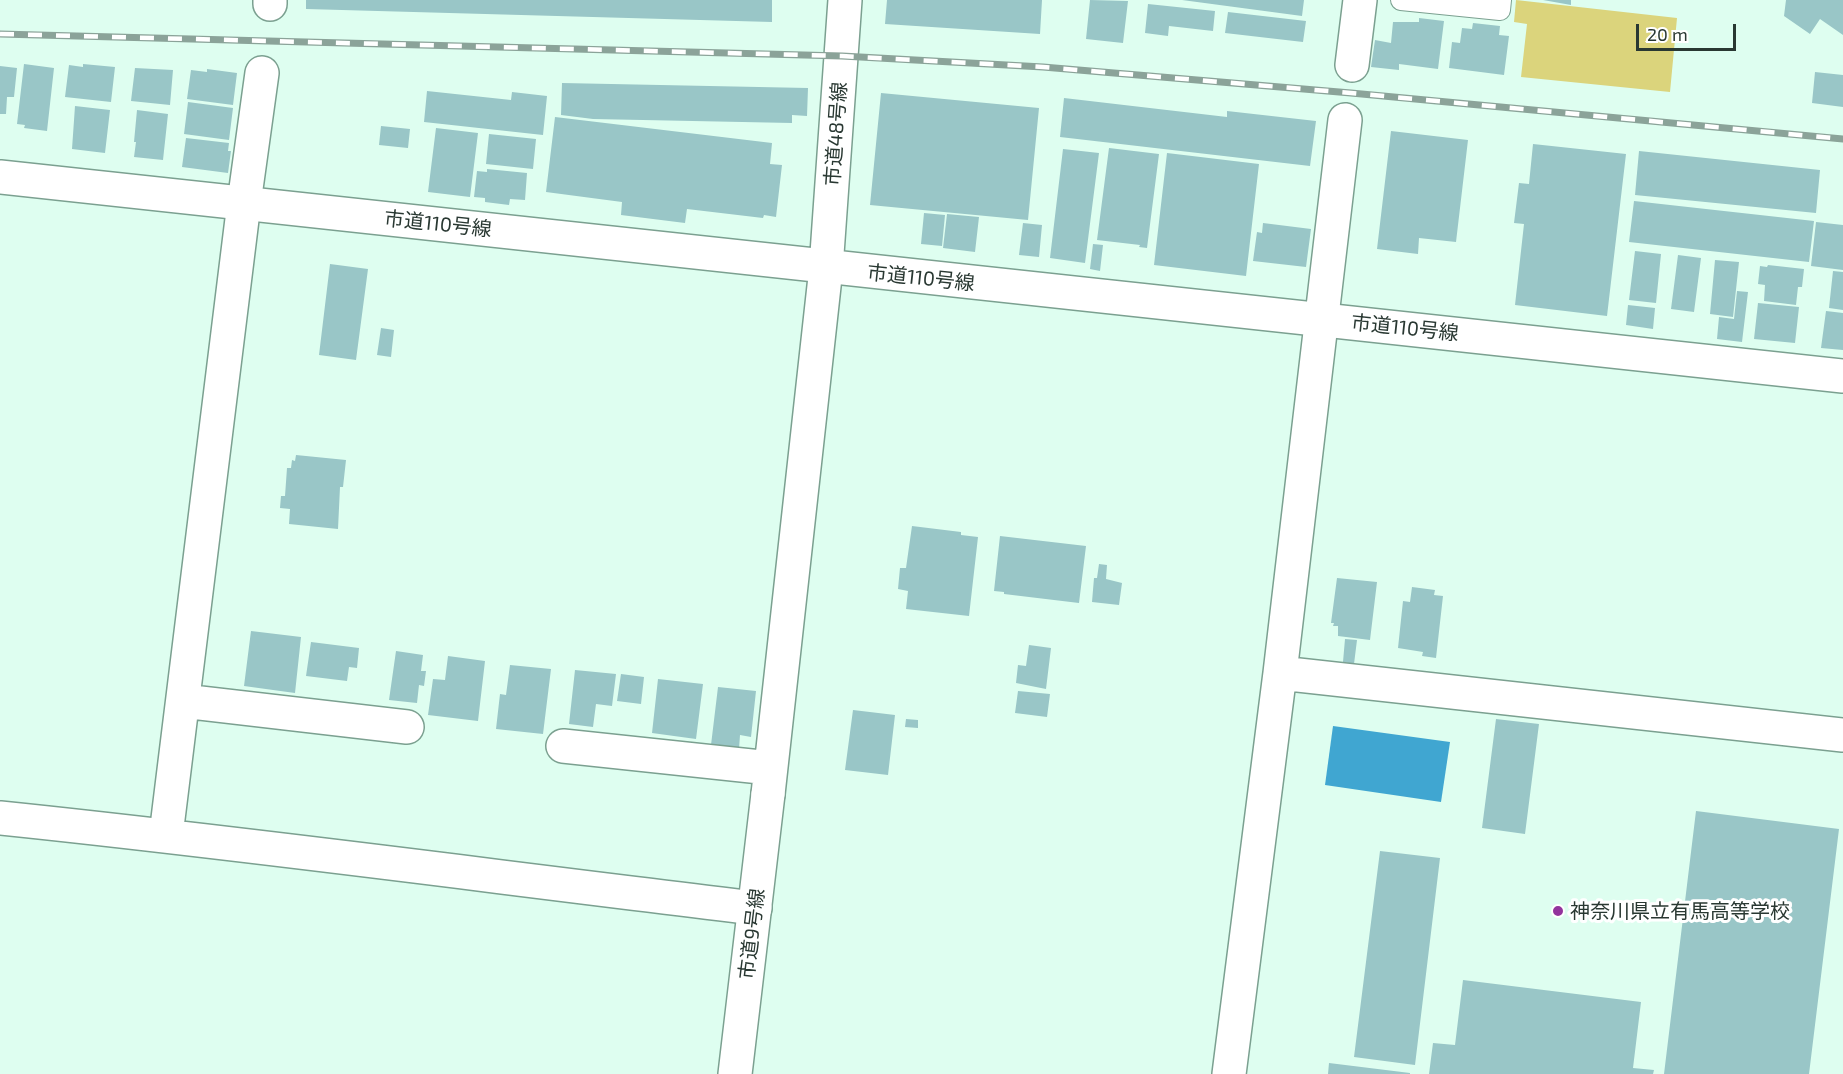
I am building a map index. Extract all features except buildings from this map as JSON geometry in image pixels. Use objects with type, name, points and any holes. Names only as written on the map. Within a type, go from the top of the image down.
[{"type":"street","name":"市道48号線","points":[[769,781],[826,268],[845,0]]},
{"type":"street","points":[[1352,65],[1360,0]]},
{"type":"street","points":[[166,835],[262,73]]},
{"type":"street","points":[[1229,1074],[1280,673],[1345,120]]},
{"type":"street","name":"市道110号線","points":[[0,177],[826,268],[1843,376]]},
{"type":"street","points":[[1280,673],[1843,735]]},
{"type":"street","points":[[183,701],[407,727]]},
{"type":"street","points":[[563,746],[769,781]]},
{"type":"street","name":"市道9号線","points":[[735,1074],[769,781]]},
{"type":"street","points":[[0,818],[166,835],[755,908]]},
{"type":"lane","points":[[1401,0],[1500,10],[1501,0]]},
{"type":"shaded area","points":[[1516,0],[1677,18],[1670,92],[1521,77],[1527,24],[1514,22]]},
{"type":"water","points":[[1333,726],[1450,742],[1441,802],[1325,785]]},
{"type":"railway","points":[[0,34],[842,56],[1043,67],[1843,139]]},
{"type":"place","name":"神奈川県立有馬高等学校","points":[[1558,911]]}]
